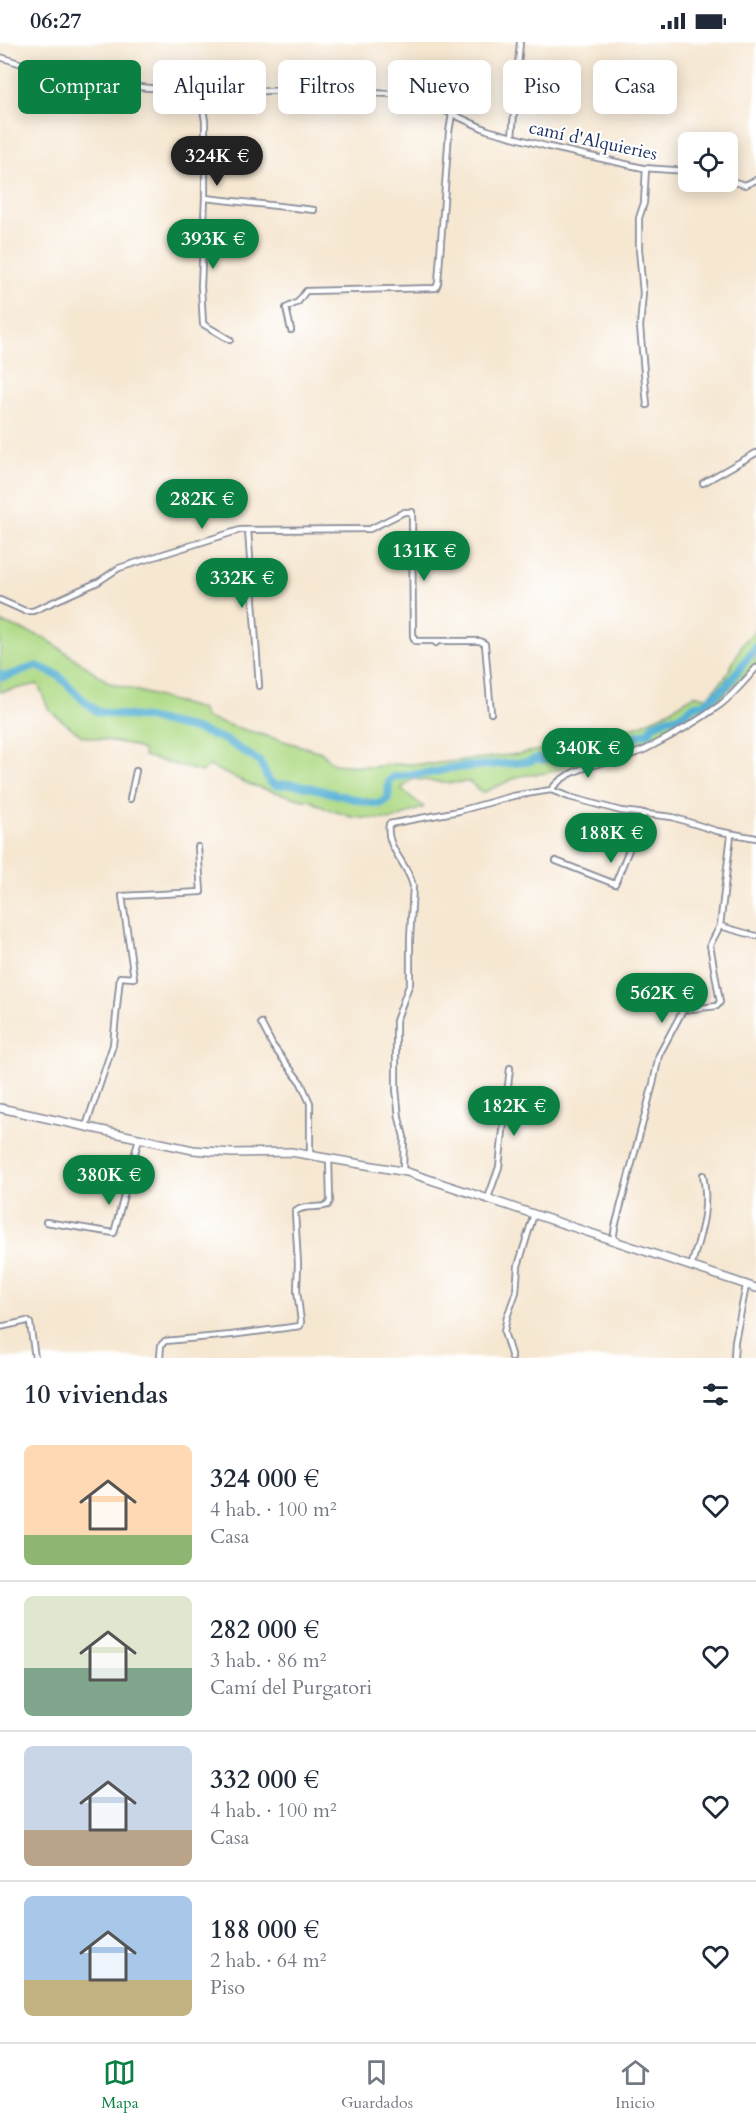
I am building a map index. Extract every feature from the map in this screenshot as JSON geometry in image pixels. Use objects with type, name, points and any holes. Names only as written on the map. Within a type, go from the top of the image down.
[{"type":"main road","points":[[0,1108],[211,1152],[273,1152],[310,1155],[403,1171],[756,1288]]},
{"type":"street","points":[[512,137],[520,42]]},
{"type":"street","name":"camí d'Alquieries","points":[[0,57],[57,75],[98,83],[153,88]]},
{"type":"street","name":"camí d'Alquieries","points":[[266,91],[388,94]]},
{"type":"street","points":[[205,114],[206,198],[201,277],[203,324],[230,340]]},
{"type":"street","points":[[291,330],[286,308],[298,302],[306,291],[436,288],[452,114]]},
{"type":"street","name":"camí d'Alquieries","points":[[452,114],[488,130],[549,147],[646,168],[678,170]]},
{"type":"street","points":[[646,168],[644,203],[639,218],[639,249],[643,293],[640,327],[647,405]]},
{"type":"street","points":[[738,182],[745,184],[756,180]]},
{"type":"street","points":[[206,198],[314,210]]},
{"type":"street","points":[[702,483],[756,453]]},
{"type":"street","points":[[0,600],[25,611],[33,611],[98,582],[119,568],[230,532],[370,529],[404,512],[412,512],[413,636],[415,641],[419,642],[480,641],[485,644],[491,713]]},
{"type":"street","points":[[249,530],[259,686]]},
{"type":"street","points":[[551,790],[555,783],[574,772],[627,758],[647,749],[721,704],[756,669]]},
{"type":"street","points":[[130,800],[136,771]]},
{"type":"street","points":[[403,1171],[404,1137],[399,1118],[396,1089],[396,1021],[411,983],[410,939],[413,886],[411,878],[389,840],[389,824],[459,812],[513,796],[551,790],[611,808],[672,817],[731,835],[756,837]]},
{"type":"street","points":[[556,861],[615,884],[644,813]]},
{"type":"street","points":[[613,1241],[659,1055],[683,1010],[717,1006],[720,1002],[710,945],[720,926],[731,835]]},
{"type":"street","points":[[86,1126],[113,1045],[120,977],[134,978],[122,896],[201,892],[198,847]]},
{"type":"street","points":[[720,926],[756,936]]},
{"type":"street","points":[[261,1023],[273,1046],[301,1083],[310,1103],[310,1155]]},
{"type":"street","points":[[488,1198],[499,1167],[510,1068]]},
{"type":"street","points":[[46,1222],[114,1233],[139,1138]]},
{"type":"street","points":[[160,1358],[161,1346],[165,1341],[300,1326],[296,1212],[298,1209],[328,1205],[330,1202],[329,1159]]},
{"type":"street","points":[[691,1268],[704,1222],[707,1194],[703,1175]]},
{"type":"street","points":[[512,1358],[504,1332],[516,1292],[518,1266],[534,1214]]},
{"type":"street","points":[[734,1358],[735,1341],[746,1286]]},
{"type":"street","points":[[0,1327],[27,1321],[30,1323],[35,1358]]},
{"type":"green space","points":[[0,622],[45,638],[110,683],[201,709],[205,718],[321,752],[333,764],[373,767],[393,764],[431,764],[518,754],[540,750],[576,735],[610,733],[641,725],[695,695],[708,697],[726,676],[742,645],[756,629],[756,664],[717,701],[637,748],[612,757],[546,773],[520,776],[482,793],[470,782],[450,783],[413,779],[401,789],[424,807],[392,820],[352,817],[324,808],[310,800],[251,785],[209,766],[201,772],[144,756],[143,750],[128,744],[82,736],[49,710],[38,684],[0,692]]},
{"type":"waterway","points":[[0,674],[4,677],[37,666],[59,676],[98,712],[146,718],[195,729],[226,740],[260,762],[269,781],[276,785],[291,784],[309,787],[380,804],[388,799],[389,781],[394,777],[451,768],[527,762],[538,758],[543,760],[550,758],[556,762],[562,756],[567,755],[571,759],[599,748],[629,746],[637,735],[649,733],[653,725],[669,718],[677,718],[695,705],[704,704],[726,686],[756,647]]}]
